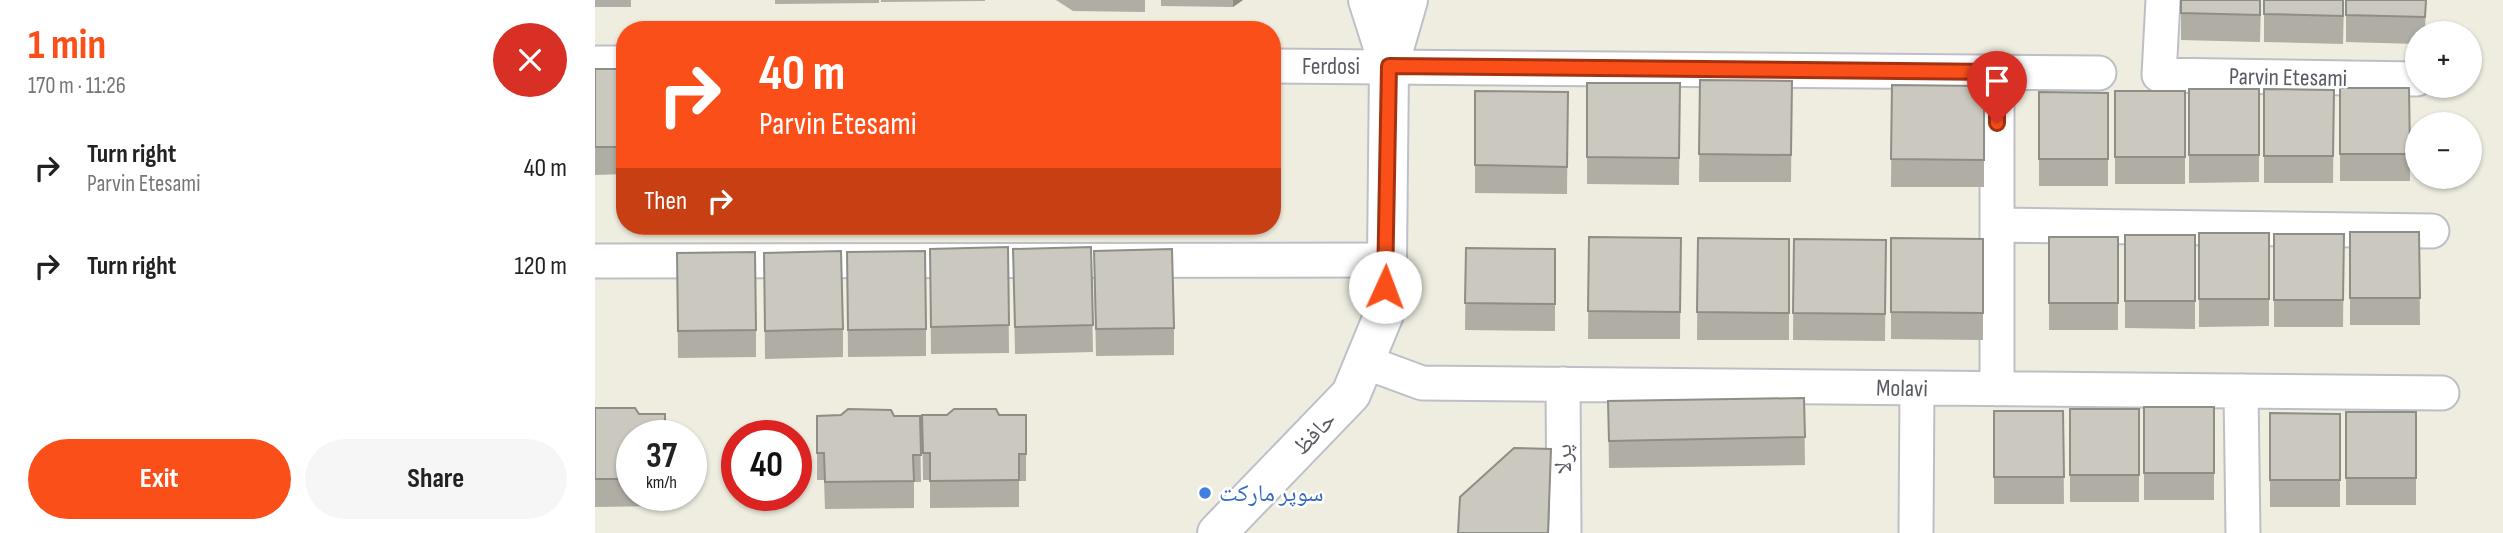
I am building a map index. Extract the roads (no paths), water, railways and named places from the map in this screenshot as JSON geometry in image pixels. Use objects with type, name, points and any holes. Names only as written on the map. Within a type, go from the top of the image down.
[{"type":"street","points":[[1368,0],[1389,66]]},
{"type":"street","points":[[1389,66],[1408,0]]},
{"type":"street","name":"Parvin Etesami","points":[[2163,0],[2159,75],[2405,79]]},
{"type":"street","points":[[595,63],[616,63]]},
{"type":"street","name":"Ferdosi","points":[[1281,66],[1389,66]]},
{"type":"street","points":[[1389,66],[2099,73]]},
{"type":"street","name":"حافظ","points":[[1217,533],[1352,394],[1384,314],[1389,66]]},
{"type":"street","points":[[1997,72],[1997,389]]},
{"type":"street","points":[[1997,225],[2431,231]]},
{"type":"street","points":[[595,261],[1387,260]]},
{"type":"street","name":"Molavi","points":[[1365,362],[1422,383],[2442,393]]},
{"type":"street","name":"پرلا","points":[[1563,384],[1564,533]]},
{"type":"street","points":[[1916,533],[1917,388]]},
{"type":"street","points":[[2241,391],[2243,533]]},
{"type":"place","name":"سوپر مارکت","points":[[1205,493]]}]
